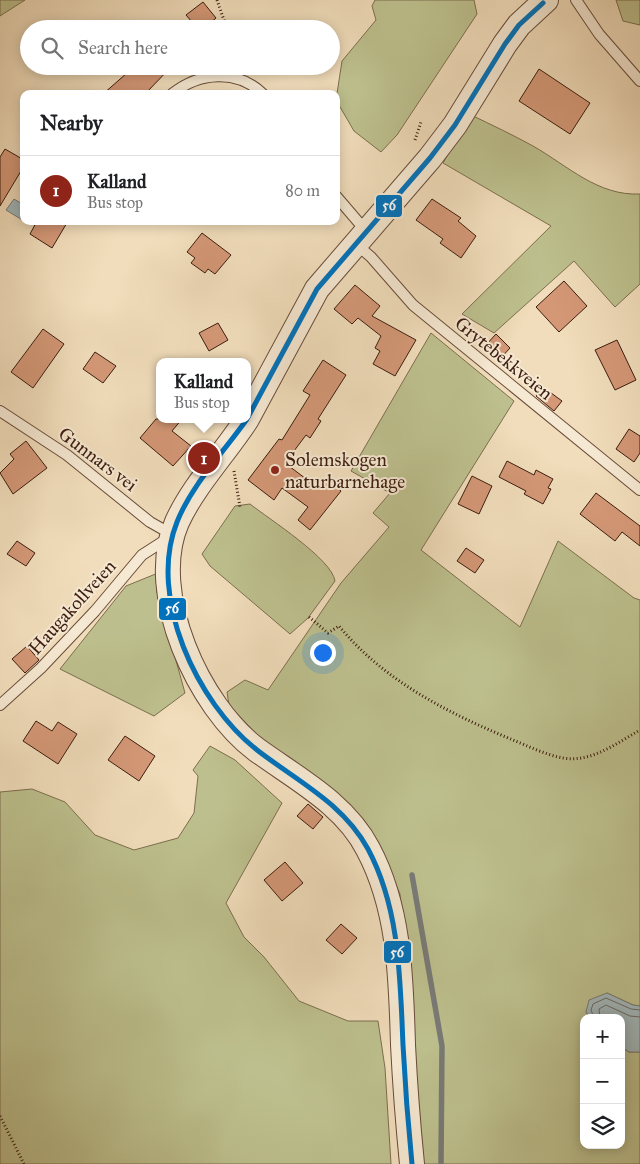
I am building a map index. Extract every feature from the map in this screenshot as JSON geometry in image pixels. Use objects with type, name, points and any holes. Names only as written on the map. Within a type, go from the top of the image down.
[{"type":"street","points":[[251,411],[280,361],[308,304],[328,275],[430,158],[455,125],[505,44],[519,25],[546,0]]},
{"type":"street","points":[[244,423],[183,511],[173,535],[170,580],[176,622],[189,660],[203,688],[223,718],[244,740],[325,799],[348,820],[368,848],[383,882],[397,944],[406,1100],[412,1164]]},
{"type":"lane","points":[[576,0],[599,34],[640,81]]},
{"type":"lane","points":[[179,90],[196,80],[214,76],[238,79],[257,90]]},
{"type":"lane","name":"Grytebekkveien","points":[[340,203],[371,257],[413,304],[640,490]]},
{"type":"lane","name":"Gunnars vei","points":[[0,411],[67,454],[150,522],[173,535]]},
{"type":"lane","name":"Haugakollveien","points":[[0,705],[41,668],[95,611],[142,556],[173,535]]},
{"type":"path","points":[[217,0],[224,20]]},
{"type":"path","points":[[223,454],[233,468],[240,508]]},
{"type":"path","points":[[308,616],[328,632],[339,626],[353,643],[396,680],[460,718],[564,758],[594,756],[640,730]]},
{"type":"path","points":[[0,1116],[24,1164]]},
{"type":"green space","points":[[0,0],[25,0],[0,16]]},
{"type":"green space","points":[[375,0],[474,0],[477,14],[397,135],[381,152],[354,131],[340,107],[340,90],[338,90],[342,61],[376,20],[372,6]]},
{"type":"green space","points":[[616,0],[640,0],[640,25],[623,21]]},
{"type":"green space","points":[[471,115],[533,146],[571,171],[597,185],[610,190],[640,194],[640,284],[615,307],[574,261],[494,333],[462,314],[551,226],[443,163]]},
{"type":"green space","points":[[431,333],[514,401],[421,550],[520,627],[558,541],[634,598],[640,600],[640,1006],[633,1005],[607,993],[586,1012],[587,1014],[580,1014],[580,1149],[625,1149],[625,1050],[629,1052],[640,1052],[640,1164],[422,1164],[400,894],[381,852],[265,743],[229,705],[227,692],[245,680],[268,690],[341,583],[389,527],[373,513],[390,493],[351,471]]},
{"type":"green space","points":[[250,504],[312,551],[331,572],[335,581],[308,618],[290,634],[210,566],[202,554],[235,506]]},
{"type":"green space","points":[[158,573],[157,592],[185,693],[154,716],[60,669],[126,586]]},
{"type":"green space","points":[[210,746],[235,760],[282,803],[226,903],[244,937],[264,957],[299,1001],[348,1021],[378,1021],[385,1068],[391,1164],[0,1164],[0,792],[32,789],[65,802],[95,835],[134,850],[178,838],[194,813],[198,776],[193,770]]},
{"type":"water","points":[[14,199],[20,203],[20,219],[6,210]]},
{"type":"water","points":[[607,993],[633,1005],[640,1006],[640,1052],[629,1052],[625,1050],[625,1014],[587,1014],[586,1012],[589,1000]]},
{"type":"building","points":[[203,2],[216,18],[214,20],[190,20],[186,15]]},
{"type":"building","points":[[539,69],[590,103],[570,134],[519,101]]},
{"type":"building","points":[[125,75],[163,75],[149,90],[108,90]]},
{"type":"building","points":[[5,149],[20,158],[20,173],[0,206],[0,157]]},
{"type":"building","points":[[432,199],[461,218],[458,221],[476,236],[461,258],[440,243],[443,239],[416,220]]},
{"type":"building","points":[[35,225],[66,225],[52,248],[30,234]]},
{"type":"building","points":[[202,233],[231,255],[215,274],[208,269],[205,273],[191,263],[195,258],[187,252]]},
{"type":"building","points":[[564,281],[587,306],[559,332],[536,307]]},
{"type":"building","points":[[355,285],[380,306],[372,316],[416,340],[395,376],[373,364],[380,351],[375,348],[381,336],[358,318],[352,324],[334,309]]},
{"type":"building","points":[[218,323],[228,340],[209,351],[199,333]]},
{"type":"building","points":[[43,329],[64,344],[33,388],[11,372]]},
{"type":"building","points":[[496,334],[510,348],[498,361],[484,347]]},
{"type":"building","points":[[617,340],[636,380],[615,390],[595,350]]},
{"type":"building","points":[[95,352],[116,366],[103,383],[83,369]]},
{"type":"building","points":[[323,360],[346,375],[318,419],[321,421],[310,438],[306,435],[285,463],[318,488],[326,478],[341,491],[310,530],[298,520],[308,507],[282,488],[274,500],[248,480],[279,439],[282,440],[310,395],[303,391]]},
{"type":"building","points":[[543,387],[562,401],[554,411],[536,396]]},
{"type":"building","points":[[156,419],[156,423],[179,423],[172,431],[191,446],[173,466],[140,438]]},
{"type":"building","points":[[629,429],[640,436],[640,453],[634,462],[616,449]]},
{"type":"building","points":[[26,441],[47,468],[13,494],[0,473],[14,459],[10,454]]},
{"type":"building","points":[[507,461],[534,475],[536,470],[553,479],[548,488],[551,489],[543,504],[524,494],[526,491],[499,477]]},
{"type":"building","points":[[472,476],[492,486],[479,514],[458,504]]},
{"type":"building","points":[[596,493],[640,526],[640,546],[622,532],[615,541],[580,514]]},
{"type":"building","points":[[17,541],[35,553],[26,566],[7,554]]},
{"type":"building","points":[[466,548],[484,560],[475,573],[457,561]]},
{"type":"building","points":[[27,646],[39,660],[25,673],[12,659]]},
{"type":"building","points":[[36,721],[52,731],[58,722],[77,734],[58,764],[23,741]]},
{"type":"building","points":[[125,736],[155,756],[139,781],[108,760]]},
{"type":"building","points":[[308,804],[323,817],[313,829],[297,816]]},
{"type":"building","points":[[285,862],[303,883],[282,901],[264,880]]},
{"type":"building","points":[[341,924],[357,938],[342,954],[326,940]]},
{"type":"waterway","points":[[412,875],[442,1046],[441,1164]]},
{"type":"transit line","name":"56","points":[[251,411],[317,289],[430,158],[455,125],[505,44],[519,25],[543,3]]},
{"type":"transit line","name":"56","points":[[244,423],[200,481],[183,508],[177,522],[169,551],[168,583],[173,615],[183,646],[197,677],[215,705],[235,730],[257,750],[318,794],[346,818],[368,849],[379,872],[392,920],[399,969],[412,1164]]},
{"type":"place","name":"Kalland","points":[[204,458]]},
{"type":"place","name":"Solemskogen naturbarnehage","points":[[275,470]]}]
